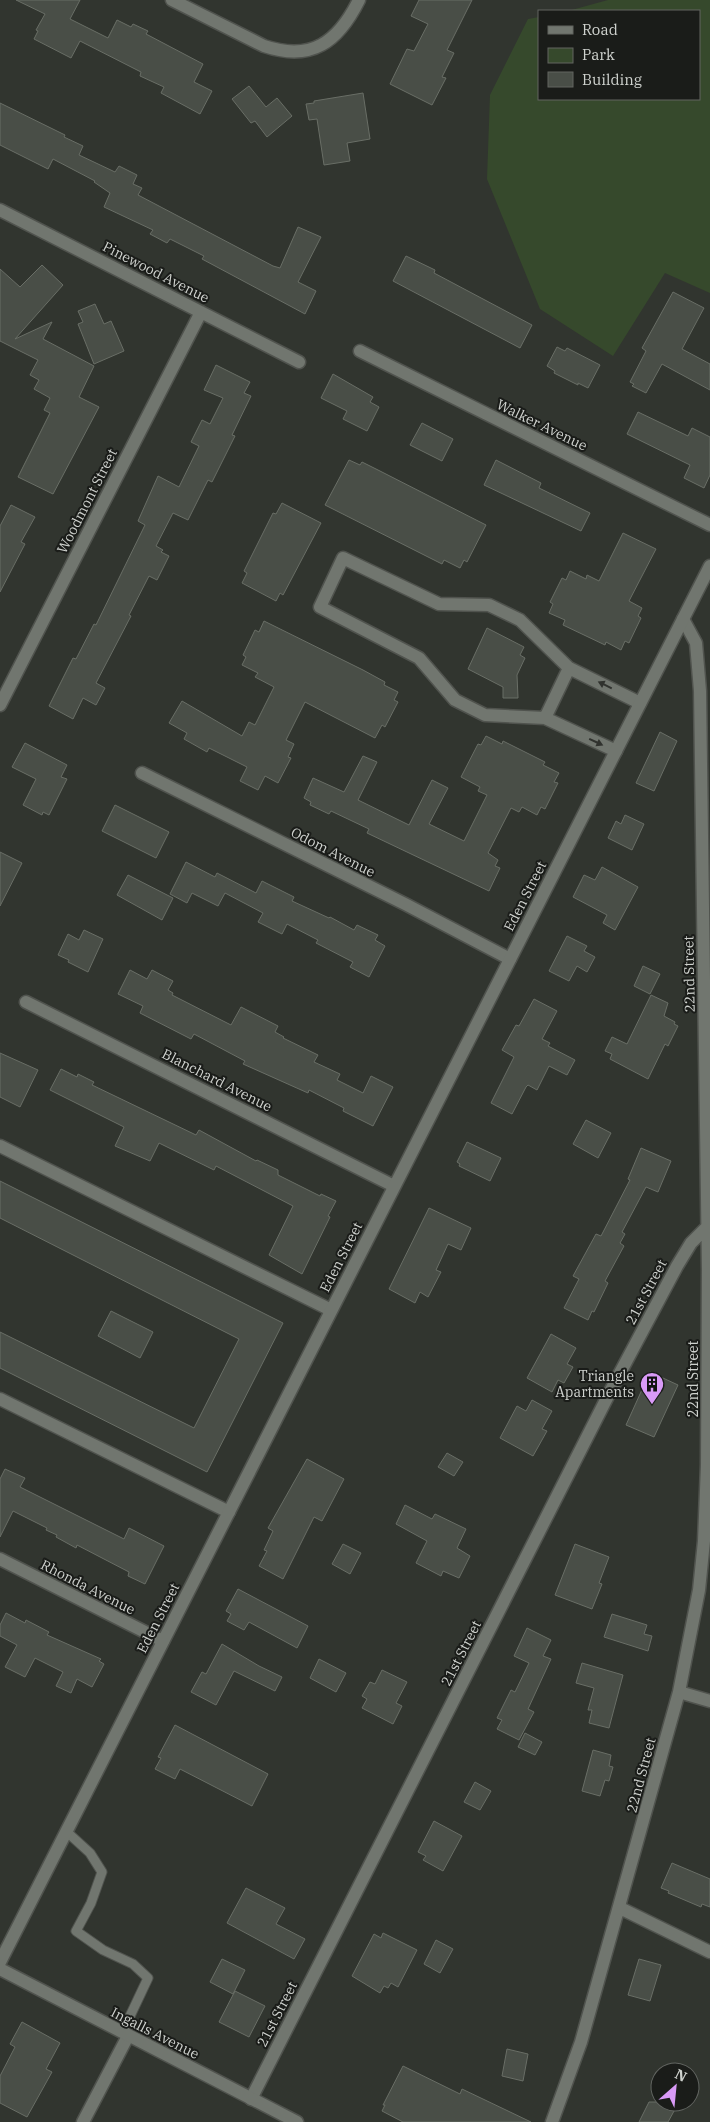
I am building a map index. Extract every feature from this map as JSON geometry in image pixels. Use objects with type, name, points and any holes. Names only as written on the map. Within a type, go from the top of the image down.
[{"type":"street","points":[[172,0],[264,46],[280,52],[299,52],[314,49],[330,41],[342,29],[359,0]]},
{"type":"street","name":"Pinewood Avenue","points":[[0,210],[299,362]]},
{"type":"street","name":"Woodmont Street","points":[[0,705],[201,312]]},
{"type":"street","name":"Walker Avenue","points":[[360,351],[710,525]]},
{"type":"street","points":[[616,751],[545,718],[485,714],[455,700],[419,658],[320,607],[343,558],[439,604],[489,605],[520,620],[569,668],[640,703]]},
{"type":"street","name":"Eden Street","points":[[0,1962],[710,566]]},
{"type":"street","name":"22nd Street","points":[[552,2122],[582,2042],[679,1692],[707,1541],[708,1121],[705,691],[696,643],[683,619]]},
{"type":"street","points":[[545,718],[569,668]]},
{"type":"street","name":"Odom Avenue","points":[[142,773],[405,904],[510,959]]},
{"type":"street","name":"Blanchard Avenue","points":[[26,1002],[394,1186]]},
{"type":"street","points":[[0,1146],[331,1310]]},
{"type":"street","name":"21st Street","points":[[251,2099],[612,1388],[677,1266],[691,1243],[707,1227]]},
{"type":"street","points":[[0,1399],[229,1512]]},
{"type":"street","name":"Rhonda Avenue","points":[[0,1559],[163,1641]]},
{"type":"street","points":[[679,1692],[710,1701]]},
{"type":"street","points":[[620,1908],[710,1952]]},
{"type":"street","name":"Ingalls Avenue","points":[[0,1969],[297,2122]]},
{"type":"street","points":[[83,2122],[125,2034]]},
{"type":"lane","points":[[67,1832],[90,1853],[102,1872],[91,1903],[76,1931],[103,1950],[133,1964],[148,1978],[125,2034]]},
{"type":"green space","points":[[608,0],[710,0],[710,293],[665,273],[613,356],[540,309],[487,179],[490,95],[528,19],[538,17],[538,100],[700,100],[700,10],[572,10]]},
{"type":"building","points":[[16,0],[80,0],[70,19],[108,38],[117,20],[131,27],[133,24],[148,31],[146,34],[203,64],[194,82],[212,91],[200,114],[161,93],[164,87],[140,76],[141,72],[80,41],[71,58],[34,39],[38,31],[36,30],[45,14]]},
{"type":"building","points":[[419,0],[472,0],[447,50],[454,53],[442,77],[446,78],[432,105],[390,84],[407,49],[414,51],[428,24],[411,16]]},
{"type":"building","points":[[249,86],[266,107],[277,98],[292,116],[267,137],[255,121],[251,123],[232,99]]},
{"type":"building","points":[[363,93],[370,139],[347,143],[350,161],[324,165],[317,119],[309,120],[306,104]]},
{"type":"building","points":[[0,103],[83,146],[79,155],[115,172],[119,166],[137,175],[133,184],[142,188],[138,195],[273,266],[280,268],[298,227],[321,237],[298,282],[316,291],[305,314],[202,259],[204,256],[170,239],[167,243],[150,234],[153,230],[104,207],[110,193],[95,181],[53,159],[48,169],[0,145]]},
{"type":"building","points":[[406,256],[435,270],[434,273],[532,325],[520,348],[393,281]]},
{"type":"building","points":[[42,265],[63,285],[15,339],[52,322],[43,339],[94,366],[79,397],[99,407],[53,494],[18,477],[50,413],[44,410],[50,398],[34,389],[39,380],[30,375],[38,360],[0,341],[0,269],[20,287]]},
{"type":"building","points":[[673,292],[704,308],[682,349],[710,364],[710,390],[662,364],[646,393],[632,386],[634,384],[630,382],[646,351],[642,348]]},
{"type":"building","points":[[95,304],[104,324],[111,321],[124,351],[94,364],[78,324],[83,322],[78,311]]},
{"type":"building","points":[[557,347],[565,351],[567,348],[600,365],[588,388],[554,373],[555,371],[547,366]]},
{"type":"building","points":[[216,365],[250,382],[244,393],[251,396],[232,435],[235,436],[212,482],[208,480],[188,520],[173,513],[156,546],[163,550],[161,552],[169,556],[157,580],[149,576],[129,615],[131,616],[96,683],[105,688],[96,705],[83,698],[73,719],[49,706],[73,658],[76,659],[94,624],[96,625],[145,525],[138,521],[158,476],[179,487],[199,446],[191,442],[202,420],[210,424],[223,398],[204,390]]},
{"type":"building","points":[[333,374],[373,397],[370,402],[379,407],[367,431],[343,419],[347,411],[321,398]]},
{"type":"building","points":[[638,412],[688,436],[692,428],[710,437],[710,475],[704,488],[684,478],[690,465],[627,434]]},
{"type":"building","points":[[422,423],[453,439],[442,461],[410,445]]},
{"type":"building","points":[[349,460],[360,465],[362,462],[486,525],[467,562],[464,560],[460,568],[444,560],[442,564],[325,505]]},
{"type":"building","points":[[496,460],[541,483],[539,488],[590,513],[581,531],[484,485]]},
{"type":"building","points":[[282,503],[321,523],[283,595],[280,593],[276,601],[242,583],[247,573],[244,571],[273,513],[276,514]]},
{"type":"building","points":[[11,505],[35,517],[21,542],[25,544],[0,592],[0,526]]},
{"type":"building","points":[[623,533],[656,549],[629,601],[642,608],[638,616],[641,618],[629,643],[625,641],[621,650],[606,642],[605,645],[563,625],[565,620],[549,613],[553,604],[550,602],[562,578],[566,580],[570,571],[586,579],[587,575],[599,581]]},
{"type":"building","points":[[264,621],[385,682],[384,685],[398,692],[394,700],[398,702],[385,727],[382,725],[375,738],[305,702],[286,740],[294,744],[288,757],[291,758],[278,783],[265,776],[258,790],[240,781],[247,767],[209,748],[207,752],[184,739],[187,733],[169,723],[182,701],[242,736],[249,722],[255,725],[274,687],[255,677],[258,673],[242,665],[246,657],[243,655],[255,630],[259,632]]},
{"type":"building","points":[[487,628],[524,647],[520,655],[525,658],[517,675],[518,698],[503,698],[503,687],[468,669]]},
{"type":"building","points":[[660,732],[677,741],[654,791],[636,783]]},
{"type":"building","points":[[486,736],[502,744],[503,741],[545,762],[543,765],[559,773],[554,782],[558,783],[545,809],[541,807],[537,815],[522,807],[519,812],[511,808],[488,853],[498,860],[495,866],[500,868],[489,891],[367,833],[369,829],[331,811],[329,814],[310,805],[311,802],[304,798],[313,778],[344,792],[363,756],[377,762],[358,800],[409,825],[432,780],[448,788],[429,824],[464,841],[487,795],[478,791],[480,787],[461,777],[478,744],[481,745]]},
{"type":"building","points":[[25,743],[67,765],[61,777],[67,779],[49,815],[43,812],[42,815],[23,805],[36,779],[12,767]]},
{"type":"building","points":[[115,805],[169,832],[156,858],[102,831]]},
{"type":"building","points":[[625,815],[644,824],[632,850],[608,838],[616,821],[621,824]]},
{"type":"building","points":[[0,852],[22,863],[0,906]]},
{"type":"building","points":[[186,862],[215,877],[217,873],[256,893],[262,881],[294,897],[292,901],[330,917],[354,930],[357,925],[378,935],[375,940],[385,946],[369,977],[350,967],[353,962],[316,943],[318,940],[287,924],[282,934],[258,922],[263,913],[225,893],[218,906],[192,893],[187,903],[170,894]]},
{"type":"building","points":[[602,867],[638,887],[615,930],[603,923],[607,915],[573,897],[584,875],[595,880]]},
{"type":"building","points":[[128,875],[173,898],[162,920],[117,895]]},
{"type":"building","points":[[84,930],[103,939],[88,972],[58,955],[68,934],[79,940]]},
{"type":"building","points":[[567,936],[587,946],[584,951],[595,957],[587,972],[577,966],[569,981],[549,971]]},
{"type":"building","points":[[643,966],[660,974],[650,994],[634,986]]},
{"type":"building","points":[[130,970],[147,979],[152,970],[173,981],[168,990],[173,993],[172,995],[231,1025],[241,1007],[278,1026],[275,1032],[283,1038],[318,1055],[314,1062],[340,1074],[337,1080],[363,1093],[371,1076],[393,1087],[373,1126],[343,1111],[344,1108],[309,1090],[308,1093],[243,1064],[245,1061],[194,1034],[191,1039],[140,1013],[143,1006],[118,994]]},
{"type":"building","points":[[651,995],[668,1003],[664,1016],[675,1022],[674,1024],[678,1026],[668,1046],[665,1044],[648,1079],[610,1059],[612,1054],[605,1051],[612,1037],[627,1044]]},
{"type":"building","points":[[534,999],[557,1011],[542,1039],[550,1043],[548,1046],[575,1060],[567,1075],[549,1066],[537,1090],[528,1085],[526,1087],[512,1114],[491,1103],[514,1057],[502,1050],[516,1025],[519,1026]]},
{"type":"building","points":[[0,1053],[38,1070],[20,1107],[0,1097]]},
{"type":"building","points":[[61,1069],[77,1077],[78,1074],[94,1082],[92,1085],[196,1135],[199,1130],[256,1161],[278,1170],[278,1175],[320,1196],[321,1194],[336,1201],[302,1274],[269,1255],[293,1206],[216,1166],[214,1170],[159,1143],[150,1161],[115,1146],[124,1127],[50,1090]]},
{"type":"building","points":[[586,1120],[611,1133],[598,1158],[573,1144]]},
{"type":"building","points":[[467,1142],[501,1158],[490,1181],[459,1166],[460,1164],[457,1162]]},
{"type":"building","points":[[641,1148],[671,1161],[658,1192],[646,1187],[622,1232],[625,1234],[620,1243],[624,1246],[605,1281],[608,1283],[594,1312],[592,1311],[588,1320],[564,1308],[579,1279],[573,1276],[596,1234],[601,1236],[630,1180],[628,1179]]},
{"type":"building","points":[[0,1181],[283,1323],[207,1472],[0,1368],[0,1332],[194,1428],[239,1339],[0,1218]]},
{"type":"building","points":[[429,1208],[471,1228],[461,1250],[448,1244],[436,1270],[441,1272],[428,1297],[420,1292],[415,1303],[389,1289]]},
{"type":"building","points":[[111,1311],[153,1332],[140,1358],[98,1336]]},
{"type":"building","points":[[551,1334],[576,1348],[567,1364],[573,1367],[564,1383],[558,1380],[552,1392],[527,1378]]},
{"type":"building","name":"Triangle Apartments","points":[[650,1372],[678,1385],[654,1437],[626,1425]]},
{"type":"building","points":[[532,1400],[552,1411],[542,1429],[547,1431],[533,1456],[500,1438],[517,1406],[526,1411]]},
{"type":"building","points":[[447,1453],[463,1462],[454,1476],[438,1467]]},
{"type":"building","points":[[307,1459],[344,1479],[322,1521],[314,1517],[283,1579],[259,1566],[267,1551],[264,1550],[273,1531],[268,1528]]},
{"type":"building","points":[[5,1469],[25,1478],[20,1487],[124,1539],[129,1528],[164,1546],[145,1584],[128,1576],[129,1572],[77,1545],[76,1548],[56,1537],[57,1535],[46,1530],[47,1528],[13,1511],[0,1537],[0,1479]]},
{"type":"building","points":[[405,1505],[432,1519],[435,1514],[466,1529],[457,1548],[470,1556],[459,1578],[443,1571],[441,1576],[416,1563],[427,1541],[396,1524]]},
{"type":"building","points":[[343,1544],[361,1553],[350,1574],[332,1564]]},
{"type":"building","points":[[575,1544],[609,1557],[599,1583],[602,1584],[592,1609],[555,1595]]},
{"type":"building","points":[[238,1589],[308,1626],[297,1648],[249,1622],[244,1630],[227,1621],[231,1614],[226,1611]]},
{"type":"building","points":[[6,1613],[25,1623],[26,1620],[49,1632],[47,1635],[101,1659],[99,1661],[104,1664],[92,1687],[77,1679],[71,1693],[56,1686],[63,1672],[35,1658],[25,1677],[5,1667],[17,1645],[0,1636],[0,1625]]},
{"type":"building","points":[[612,1614],[647,1625],[644,1634],[652,1636],[648,1651],[604,1637]]},
{"type":"building","points":[[527,1628],[551,1640],[543,1656],[551,1659],[528,1709],[534,1712],[519,1740],[497,1729],[502,1720],[497,1718],[511,1690],[515,1692],[529,1663],[514,1656]]},
{"type":"building","points":[[222,1644],[282,1677],[275,1691],[234,1671],[216,1705],[191,1692],[202,1672],[206,1674]]},
{"type":"building","points":[[319,1659],[346,1673],[336,1692],[310,1678]]},
{"type":"building","points":[[582,1663],[623,1675],[609,1728],[589,1723],[592,1710],[588,1710],[594,1688],[576,1683]]},
{"type":"building","points":[[382,1670],[407,1682],[396,1703],[402,1706],[393,1724],[362,1708],[367,1699],[362,1696],[370,1682],[375,1684]]},
{"type":"building","points":[[175,1725],[268,1774],[252,1806],[180,1769],[175,1779],[155,1769],[161,1758],[158,1757]]},
{"type":"building","points":[[525,1733],[542,1742],[535,1755],[518,1747]]},
{"type":"building","points":[[593,1750],[611,1755],[609,1766],[613,1767],[609,1781],[605,1780],[600,1796],[582,1791]]},
{"type":"building","points":[[475,1782],[491,1791],[480,1810],[464,1802]]},
{"type":"building","points":[[434,1821],[462,1836],[443,1871],[423,1860],[426,1856],[418,1852]]},
{"type":"building","points":[[672,1863],[710,1879],[710,1907],[702,1904],[701,1907],[668,1893],[669,1891],[661,1888]]},
{"type":"building","points":[[246,1888],[285,1908],[276,1924],[305,1939],[294,1959],[227,1923]]},
{"type":"building","points":[[383,1933],[417,1950],[398,1987],[391,1983],[388,1988],[384,1986],[380,1993],[352,1976],[374,1934],[381,1938]]},
{"type":"building","points":[[436,1940],[453,1949],[440,1973],[424,1964]]},
{"type":"building","points":[[222,1959],[245,1970],[233,1994],[210,1982]]},
{"type":"building","points":[[639,1959],[661,1965],[650,2001],[628,1995]]},
{"type":"building","points":[[235,1991],[265,2006],[249,2037],[219,2022]]},
{"type":"building","points":[[22,2022],[60,2043],[46,2069],[52,2072],[27,2117],[0,2103],[0,2076],[15,2047],[10,2044]]},
{"type":"building","points":[[507,2049],[528,2054],[523,2081],[502,2076]]},
{"type":"building","points":[[403,2066],[460,2094],[462,2089],[531,2122],[403,2122],[382,2111],[385,2105],[383,2105]]},
{"type":"building","points":[[649,2102],[650,2112],[674,2112],[668,2122],[639,2122]]},
{"type":"place","name":"Triangle Apartments","points":[[652,1405]]}]
